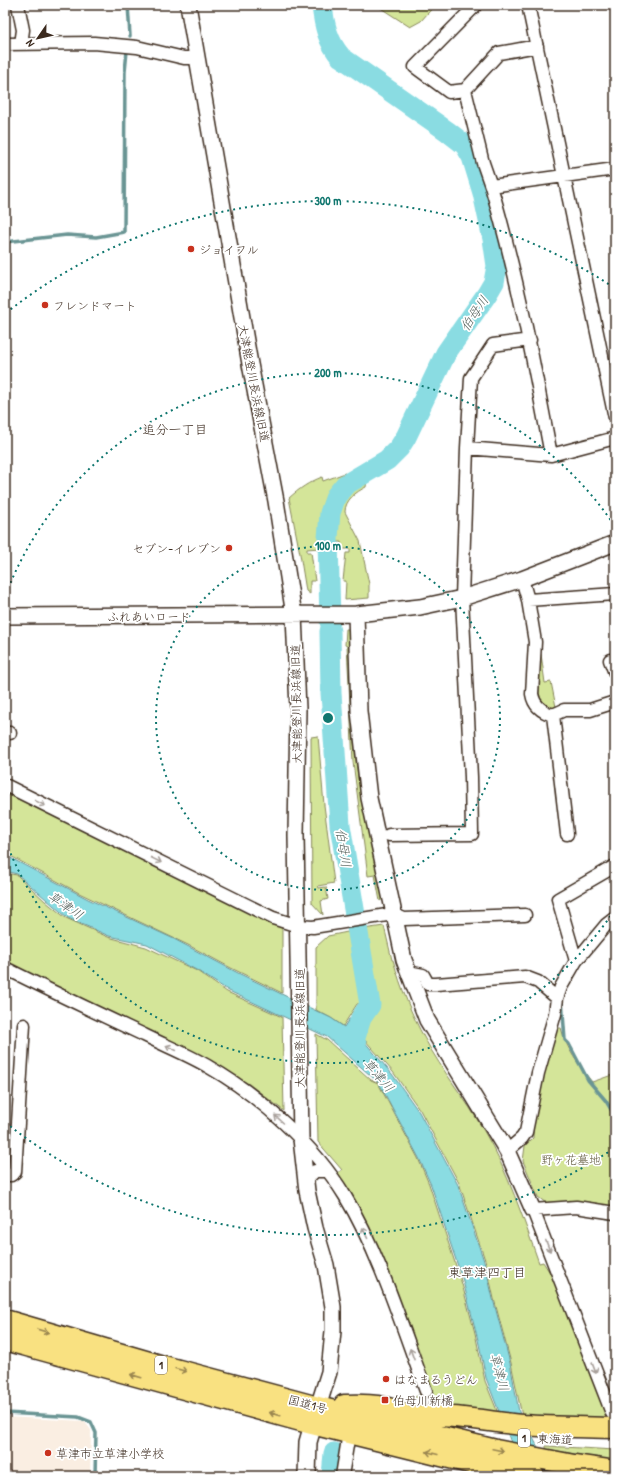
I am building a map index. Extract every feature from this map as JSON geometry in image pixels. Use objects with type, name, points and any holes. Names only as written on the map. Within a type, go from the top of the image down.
[{"type":"highway","name":"国道1号","points":[[5,1320],[160,1364],[315,1416],[349,1433],[470,1463],[534,1476]]},
{"type":"highway","name":"国道1号","points":[[5,1340],[315,1416],[381,1422],[424,1432]]},
{"type":"highway","points":[[315,1416],[358,1404],[377,1406],[393,1410],[407,1416],[456,1430],[525,1425],[609,1423]]},
{"type":"highway","points":[[381,1422],[407,1416]]},
{"type":"highway","points":[[407,1416],[424,1432]]},
{"type":"highway","name":"東海道","points":[[424,1432],[456,1430],[526,1438],[615,1441]]},
{"type":"highway","name":"1","points":[[456,1430],[496,1450],[615,1471]]},
{"type":"main road","points":[[307,1476],[308,1442],[315,1416]]},
{"type":"street","points":[[18,5],[23,30],[21,44]]},
{"type":"street","name":"大津能登川長浜線旧道","points":[[188,5],[249,356],[276,501],[294,615],[298,709],[296,835],[301,1139],[306,1180],[315,1228],[326,1265],[332,1307],[333,1331],[329,1372],[315,1416]]},
{"type":"street","points":[[476,5],[416,67],[449,92],[465,90],[499,53],[537,46]]},
{"type":"street","points":[[528,5],[615,418]]},
{"type":"street","points":[[5,44],[94,43],[137,47],[184,58],[197,58]]},
{"type":"street","points":[[465,90],[483,163],[504,229],[530,340],[551,455]]},
{"type":"street","points":[[491,186],[615,169]]},
{"type":"street","points":[[389,836],[472,834],[471,777],[462,598],[471,378],[493,345],[530,340]]},
{"type":"street","points":[[467,448],[551,455],[615,438]]},
{"type":"street","name":"ふれあいロード","points":[[5,616],[352,614],[420,607],[462,598],[522,579],[615,543]]},
{"type":"street","points":[[522,579],[528,600],[535,642],[532,694],[533,702],[544,712],[554,715],[564,710],[590,710],[615,702]]},
{"type":"street","points":[[528,600],[615,594]]},
{"type":"street","points":[[352,614],[359,711],[366,774],[386,915],[427,1020],[454,1066],[492,1124],[507,1151],[533,1210],[609,1423]]},
{"type":"street","points":[[610,660],[615,673]]},
{"type":"street","points":[[554,715],[567,834]]},
{"type":"street","points":[[5,785],[273,918],[298,926],[313,927],[386,915],[404,918],[525,916]]},
{"type":"street","points":[[576,960],[558,899],[615,866]]},
{"type":"street","points":[[507,1151],[522,1138],[526,1132],[538,1073],[561,987],[576,960],[606,925],[615,918]]},
{"type":"street","points":[[5,968],[209,1066],[243,1088],[301,1139],[328,1171],[348,1202],[370,1244],[426,1391]]},
{"type":"street","points":[[408,972],[423,975],[428,984],[525,977],[538,982],[557,998]]},
{"type":"street","points":[[5,1175],[11,1175],[15,1172],[24,1024]]},
{"type":"street","points":[[306,1180],[314,1171],[328,1171]]},
{"type":"street","points":[[533,1210],[576,1207],[615,1212]]},
{"type":"street","points":[[342,1476],[349,1433]]},
{"type":"shaded area","name":"草津市立草津小学校","points":[[5,1417],[84,1421],[91,1430],[90,1476],[5,1476]]},
{"type":"green space","points":[[376,5],[435,5],[421,21],[410,27]]},
{"type":"green space","points":[[345,473],[330,489],[322,507],[320,548],[307,549],[307,552],[311,552],[315,581],[310,581],[310,594],[306,591],[289,498],[304,486],[317,479],[322,477],[323,481]]},
{"type":"green space","points":[[367,480],[366,487],[358,491],[349,500],[345,508],[345,512],[360,541],[369,584],[369,598],[345,600],[346,581],[343,581],[346,553],[350,553],[350,549],[341,549],[341,542],[337,542],[340,508],[346,496]]},
{"type":"green space","points":[[346,629],[350,631],[354,742],[358,778],[363,809],[384,898],[380,901],[375,875],[368,876],[353,762],[347,646],[345,645]]},
{"type":"green space","points":[[539,654],[541,654],[545,683],[551,682],[556,707],[548,708],[539,699]]},
{"type":"green space","points":[[318,736],[324,805],[334,883],[318,886],[319,888],[326,887],[328,899],[321,901],[323,915],[312,903],[311,737]]},
{"type":"green space","points":[[5,791],[282,928],[282,993],[188,945],[79,893],[5,853]]},
{"type":"green space","points":[[5,873],[17,875],[66,918],[108,937],[146,947],[197,971],[227,992],[282,1017],[284,1111],[249,1084],[211,1063],[5,961]]},
{"type":"green space","points":[[384,926],[392,960],[415,1020],[432,1051],[477,1119],[493,1147],[514,1196],[539,1263],[543,1262],[558,1285],[615,1415],[615,1419],[522,1416],[511,1363],[486,1263],[459,1183],[420,1110],[393,1072],[364,1039],[364,1025],[366,1017],[376,1007],[363,929]]},
{"type":"green space","points":[[357,930],[357,949],[355,956],[365,990],[363,1003],[357,1004],[343,1026],[316,1010],[316,947],[328,936]]},
{"type":"green space","name":"野ヶ花墓地","points":[[555,1028],[561,1028],[570,1050],[592,1082],[615,1074],[615,1207],[546,1203],[538,1197],[523,1161],[525,1146],[533,1138],[537,1096]]},
{"type":"green space","points":[[316,1034],[327,1040],[371,1080],[378,1083],[418,1158],[429,1184],[462,1284],[475,1333],[485,1381],[498,1413],[449,1406],[416,1399],[415,1397],[420,1395],[421,1397],[433,1392],[362,1213],[337,1173],[342,1170],[318,1142]]},
{"type":"green space","points":[[546,1446],[615,1450],[615,1461],[546,1449]]},
{"type":"water","name":"草津川","points":[[5,855],[88,899],[174,939],[238,973],[331,1018],[344,1027],[349,1019],[361,1018],[363,1040],[392,1074],[419,1112],[458,1185],[485,1264],[510,1363],[519,1412],[540,1451],[551,1476],[524,1476],[486,1378],[463,1281],[431,1185],[419,1158],[379,1083],[327,1037],[229,991],[198,971],[147,944],[109,936],[68,918],[17,874],[5,871]]},
{"type":"waterway","points":[[128,5],[130,36]]},
{"type":"waterway","name":"伯母川","points":[[322,5],[327,33],[341,57],[465,145],[472,157],[483,193],[497,266],[494,282],[446,353],[406,437],[399,448],[387,460],[345,485],[336,496],[330,513],[328,538],[330,622]]},
{"type":"waterway","points":[[5,242],[67,235],[96,237],[124,232],[125,72],[127,51]]},
{"type":"waterway","name":"伯母川","points":[[330,631],[331,693],[340,825],[370,1005],[361,1018],[354,1041],[356,1044]]},
{"type":"waterway","points":[[562,1000],[565,1040],[569,1044],[588,1080],[606,1101],[615,1116]]},
{"type":"waterway","points":[[604,1217],[615,1219]]},
{"type":"waterway","points":[[5,1413],[78,1417],[91,1422],[96,1433],[95,1476]]},
{"type":"waterway","name":"伯母川","points":[[332,1476],[334,1453]]},
{"type":"tunnel","points":[[426,1391],[437,1420]]},
{"type":"tunnel","points":[[449,1455],[457,1476]]},
{"type":"place","name":"ジョイフル","points":[[191,249]]},
{"type":"place","name":"フレンドマート","points":[[45,305]]},
{"type":"place","name":"セブン-イレブン","points":[[229,548]]},
{"type":"place","name":"はなまるうどん","points":[[386,1379]]},
{"type":"place","name":"伯母川新橋","points":[[385,1400]]},
{"type":"place","name":"草津市立草津小学校","points":[[48,1453]]},
{"type":"district","name":"追分一丁目","points":[[175,429]]},
{"type":"district","name":"東草津四丁目","points":[[487,1272]]}]
